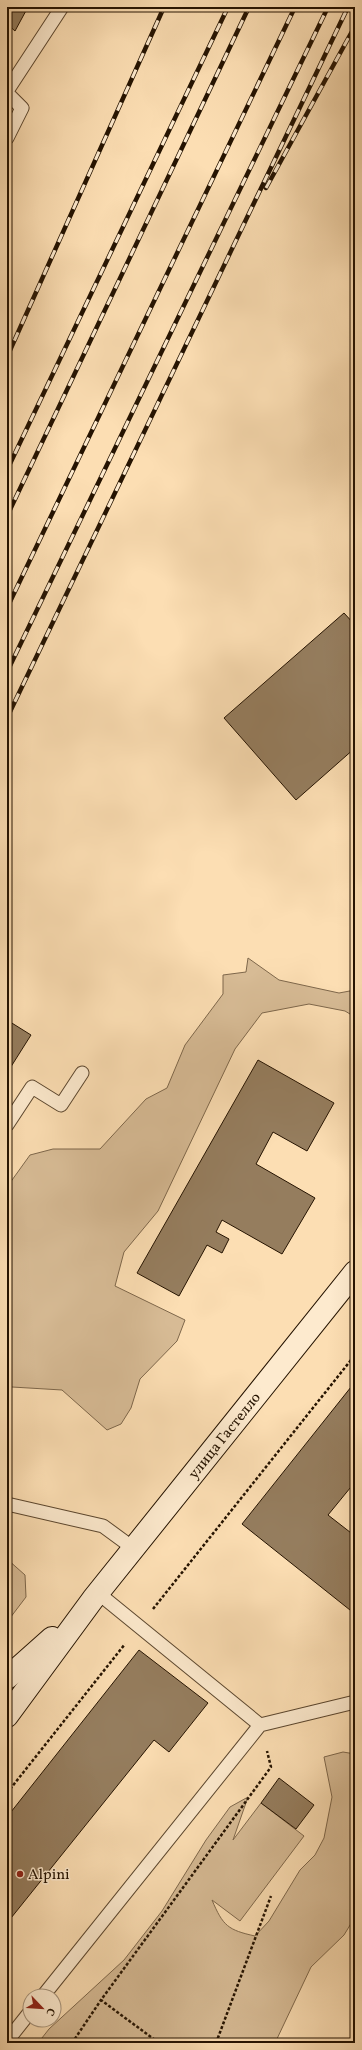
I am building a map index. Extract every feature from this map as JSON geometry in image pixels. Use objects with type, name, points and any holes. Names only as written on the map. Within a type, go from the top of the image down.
[{"type":"street","name":"улица Гастелло","points":[[7,1716],[133,1548],[355,1272]]},
{"type":"street","name":"улица Гастелло","points":[[7,1678],[96,1596]]},
{"type":"lane","points":[[7,138],[22,108],[7,92],[62,7]]},
{"type":"lane","points":[[7,1124],[32,1086],[61,1105],[82,1073]]},
{"type":"lane","points":[[7,1504],[103,1526],[133,1548]]},
{"type":"lane","points":[[96,1596],[138,1627],[260,1725]]},
{"type":"lane","points":[[49,1988],[260,1725],[355,1702]]},
{"type":"lane","points":[[7,2041],[22,2022]]},
{"type":"path","points":[[7,1793],[355,1355]]},
{"type":"path","points":[[72,2043],[101,2000],[272,1767],[260,1725]]},
{"type":"path","points":[[216,2043],[271,1896]]},
{"type":"path","points":[[101,2000],[159,2043]]},
{"type":"shaded area","points":[[248,958],[279,980],[339,993],[355,990],[355,1017],[345,1011],[309,1004],[262,1013],[235,1049],[158,1211],[124,1252],[115,1286],[185,1320],[177,1341],[140,1379],[131,1408],[121,1424],[107,1430],[62,1390],[12,1387],[7,1385],[7,1220],[9,1213],[7,1211],[7,1187],[30,1155],[53,1149],[100,1149],[146,1099],[167,1088],[185,1045],[223,994],[223,975],[246,972]]},
{"type":"shaded area","points":[[7,1559],[25,1575],[26,1597],[7,1622]]},
{"type":"shaded area","points":[[343,1752],[355,1754],[355,1917],[344,1935],[311,1967],[275,2043],[38,2043],[50,2028],[62,2028],[62,2017],[124,1960],[162,1911],[206,1840],[230,1807],[248,1797],[233,1840],[261,1803],[304,1836],[240,1921],[212,1900],[223,1921],[228,1926],[238,1932],[255,1936],[269,1921],[300,1870],[315,1855],[324,1838],[332,1797],[324,1757]]},
{"type":"building","points":[[7,7],[28,7],[15,31],[7,24]]},
{"type":"building","points":[[344,613],[355,625],[355,748],[296,800],[224,718]]},
{"type":"building","points":[[7,1020],[31,1035],[7,1073]]},
{"type":"building","points":[[258,1060],[334,1103],[307,1151],[273,1132],[256,1164],[315,1198],[282,1254],[222,1220],[216,1232],[229,1239],[222,1253],[207,1245],[179,1296],[137,1273]]},
{"type":"building","points":[[355,1382],[355,1482],[328,1515],[355,1536],[355,1614],[242,1524]]},
{"type":"building","points":[[139,1650],[208,1703],[169,1752],[154,1740],[7,1923],[7,1817]]},
{"type":"building","points":[[279,1778],[314,1805],[296,1829],[261,1803]]},
{"type":"railway","points":[[7,357],[164,7]]},
{"type":"railway","points":[[7,470],[228,7]]},
{"type":"railway","points":[[7,516],[249,7]]},
{"type":"railway","points":[[7,608],[295,7]]},
{"type":"railway","points":[[7,672],[328,7]]},
{"type":"railway","points":[[7,718],[348,7]]},
{"type":"railway","points":[[266,188],[355,26]]},
{"type":"place","name":"Alpini","points":[[20,1874]]}]
